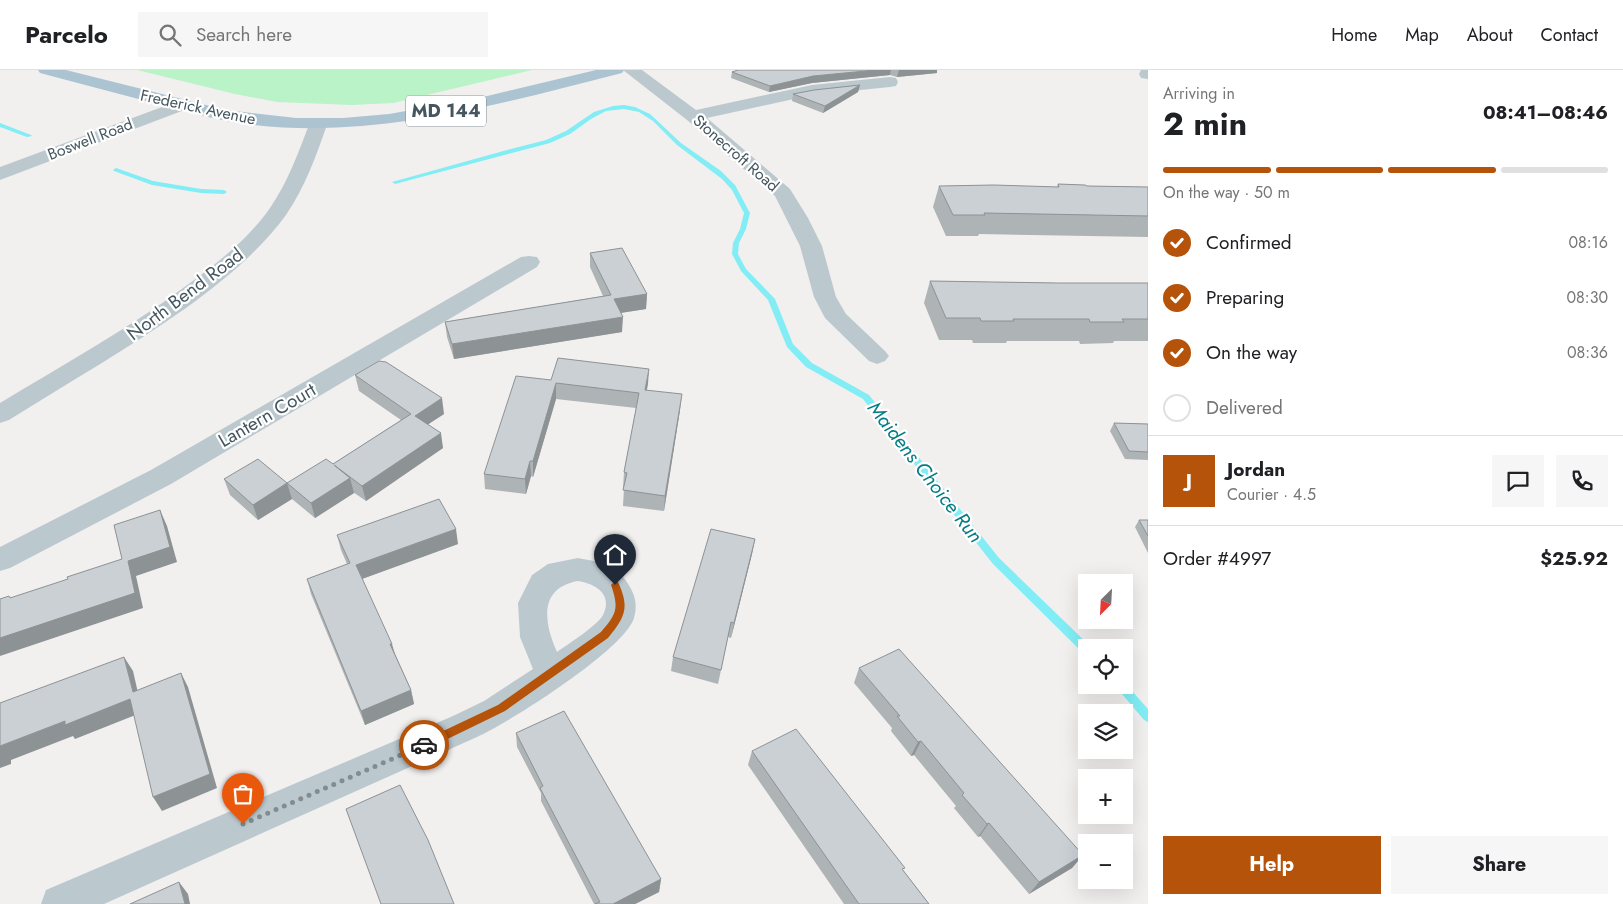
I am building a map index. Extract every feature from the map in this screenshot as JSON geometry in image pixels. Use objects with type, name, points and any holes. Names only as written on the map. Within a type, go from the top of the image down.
[{"type":"main road","name":"Frederick Avenue","points":[[46,70],[180,105],[246,119],[318,124],[350,124],[416,117],[457,109],[616,70]]},
{"type":"street","name":"Stonecroft Road","points":[[631,70],[693,116],[783,193],[798,218],[811,246],[825,298],[837,318],[877,356]]},
{"type":"street","points":[[693,116],[812,90],[890,82]]},
{"type":"street","name":"Boswell Road","points":[[0,174],[180,105]]},
{"type":"street","name":"North Bend Road","points":[[0,414],[165,312],[246,249],[270,223],[288,196],[318,124]]},
{"type":"street","name":"Lantern Court","points":[[0,560],[161,477],[530,262]]},
{"type":"street","points":[[60,904],[460,730],[502,708],[551,674]]},
{"type":"green space","points":[[137,70],[532,70],[393,103],[352,105],[277,102],[235,94]]},
{"type":"building","points":[[738,70],[876,70],[813,76],[770,86],[732,72]]},
{"type":"building","points":[[860,85],[825,106],[793,94],[814,90]]},
{"type":"building","points":[[1058,184],[1148,187],[1148,216],[984,213],[985,215],[953,215],[939,186],[1059,187]]},
{"type":"building","points":[[622,248],[647,294],[614,299],[623,317],[452,344],[445,322],[611,295],[590,253]]},
{"type":"building","points":[[930,281],[1148,283],[1148,319],[1122,319],[1124,322],[1090,322],[1089,319],[981,321],[980,318],[946,318]]},
{"type":"building","points":[[558,358],[649,369],[645,390],[682,394],[665,496],[623,490],[627,473],[624,472],[639,393],[556,383],[533,461],[530,461],[525,479],[484,474],[516,376],[551,380]]},
{"type":"building","points":[[379,361],[386,362],[442,398],[415,416],[441,433],[362,486],[334,465],[350,478],[311,503],[287,483],[326,459],[333,464],[411,414],[355,375]]},
{"type":"building","points":[[1114,423],[1148,424],[1148,452],[1129,451]]},
{"type":"building","points":[[258,459],[287,483],[253,505],[224,479]]},
{"type":"building","points":[[439,499],[456,529],[356,565],[411,690],[361,711],[307,579],[350,563],[337,535]]},
{"type":"building","points":[[160,510],[170,547],[128,561],[135,593],[0,638],[0,599],[9,596],[10,598],[68,579],[67,577],[122,559],[114,525]]},
{"type":"building","points":[[1139,520],[1148,520],[1148,536]]},
{"type":"building","points":[[711,529],[755,539],[734,623],[731,622],[721,670],[673,657]]},
{"type":"building","points":[[899,649],[1078,849],[1078,858],[1039,882],[989,823],[987,824],[962,795],[964,793],[921,741],[918,742],[897,716],[900,716],[859,668]]},
{"type":"building","points":[[124,657],[133,692],[181,673],[210,774],[153,797],[130,699],[65,725],[65,721],[0,746],[0,703]]},
{"type":"building","points":[[564,711],[661,879],[613,904],[595,904],[600,902],[540,788],[543,786],[516,733]]},
{"type":"building","points":[[796,729],[905,868],[902,869],[929,904],[859,904],[752,751]]},
{"type":"building","points":[[400,785],[428,840],[454,904],[381,904],[346,809]]},
{"type":"building","points":[[179,882],[185,904],[130,904]]},
{"type":"waterway","name":"Maidens Choice Run","points":[[395,182],[548,142],[568,133],[596,113],[604,110],[624,107],[633,108],[648,115],[679,144],[719,172],[735,190],[747,213],[743,229],[736,243],[735,254],[743,270],[771,299],[790,345],[809,365],[866,397],[996,561],[1078,641]]},
{"type":"waterway","name":"Maidens Choice Run","points":[[0,125],[29,136]]},
{"type":"waterway","name":"Maidens Choice Run","points":[[116,170],[152,183],[201,191],[224,192]]},
{"type":"waterway","name":"Maidens Choice Run","points":[[1129,694],[1148,717]]},
{"type":"way so far","points":[[243,824],[424,745]]},
{"type":"route","points":[[424,745],[460,730],[502,708],[604,635],[618,619],[622,602],[615,585]]}]
